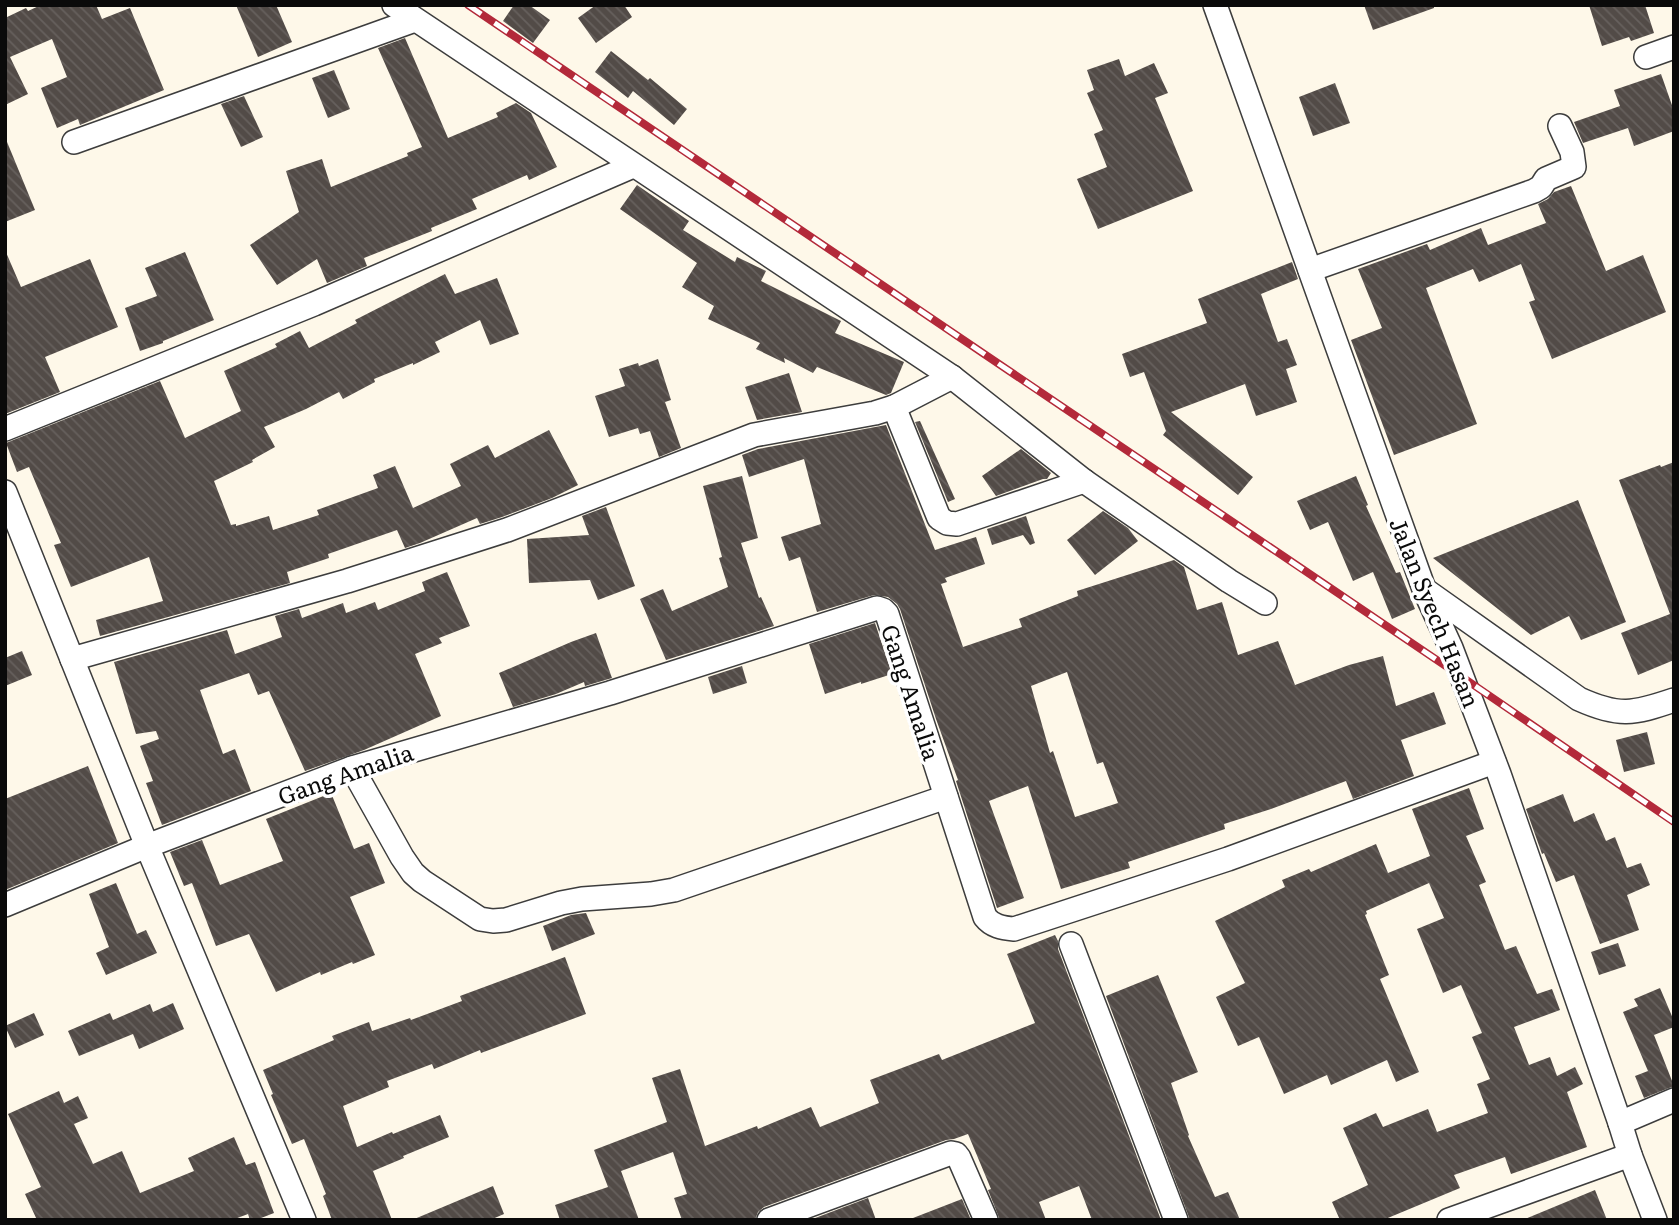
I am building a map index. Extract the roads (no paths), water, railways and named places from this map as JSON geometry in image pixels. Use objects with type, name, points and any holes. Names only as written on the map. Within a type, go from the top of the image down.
[{"type":"street","points":[[394,5],[952,377],[1084,481],[1228,581],[1265,603]]},
{"type":"street","name":"Jalan Syech Hasan","points":[[1215,5],[1424,589],[1451,648],[1494,762],[1655,1220]]},
{"type":"street","points":[[74,142],[415,20]]},
{"type":"street","points":[[1646,57],[1674,47]]},
{"type":"street","points":[[1310,270],[1541,187],[1546,179],[1574,167],[1572,152],[1560,126]]},
{"type":"street","points":[[5,429],[314,304],[633,166]]},
{"type":"street","points":[[72,659],[347,581],[507,530],[743,438],[894,407],[952,377]]},
{"type":"street","points":[[894,407],[939,518],[947,523],[957,524],[1084,481]]},
{"type":"street","points":[[5,492],[147,846],[304,1220]]},
{"type":"street","points":[[1424,589],[1579,699],[1603,710],[1627,713],[1674,700]]},
{"type":"street","name":"Gang Amalia","points":[[5,905],[147,846],[352,768],[610,693],[877,608],[887,614],[985,917],[1004,929],[1014,929],[1228,859],[1494,762]]},
{"type":"street","points":[[352,768],[412,873],[480,919],[493,921],[506,920],[561,902],[674,890],[946,797]]},
{"type":"street","points":[[1071,944],[1176,1220]]},
{"type":"street","points":[[1620,1123],[1674,1100]]},
{"type":"street","points":[[769,1220],[951,1153],[959,1158],[986,1220]]},
{"type":"street","points":[[1449,1220],[1630,1154]]},
{"type":"railway","points":[[468,5],[1674,822]]}]
